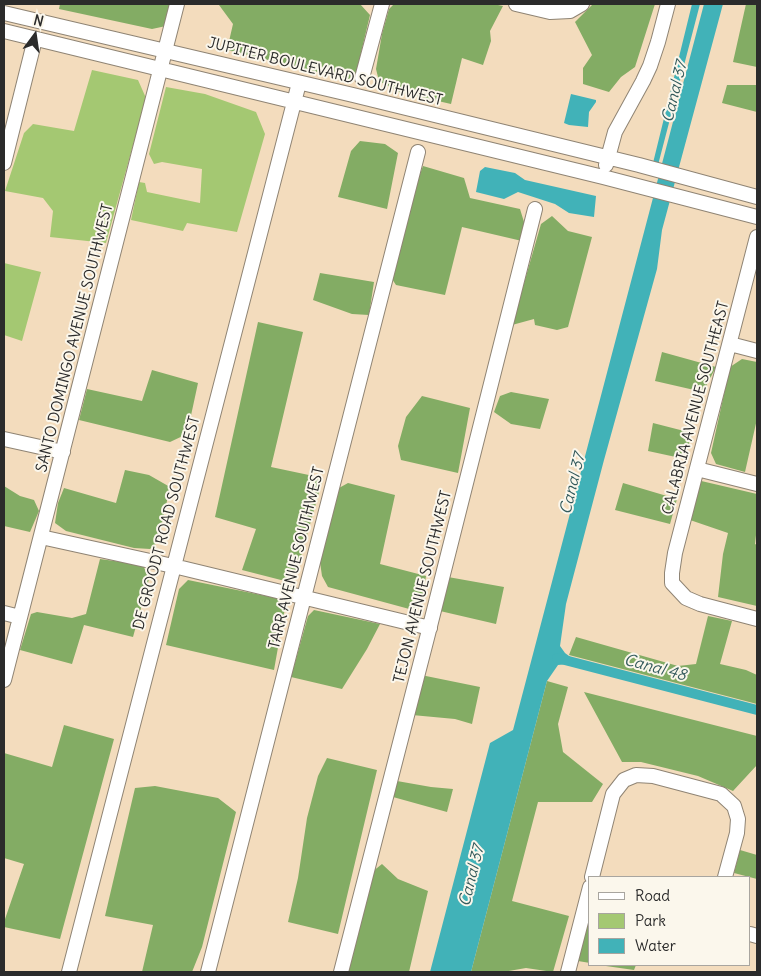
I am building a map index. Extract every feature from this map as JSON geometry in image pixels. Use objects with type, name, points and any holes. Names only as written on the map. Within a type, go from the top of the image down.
[{"type":"street","name":"SANTO DOMINGO AVENUE SOUTHWEST","points":[[4,680],[177,4]]},
{"type":"street","points":[[362,78],[382,4]]},
{"type":"street","points":[[516,4],[550,12],[570,11],[582,4]]},
{"type":"street","points":[[603,177],[615,132],[650,66],[668,4]]},
{"type":"street","name":"JUPITER BOULEVARD SOUTHWEST","points":[[4,13],[165,50],[608,158],[757,197]]},
{"type":"street","points":[[4,31],[688,198],[757,218]]},
{"type":"street","points":[[4,163],[35,39]]},
{"type":"street","name":"DE GROODT ROAD SOUTHWEST","points":[[69,972],[299,83]]},
{"type":"street","name":"TARR AVENUE SOUTHWEST","points":[[208,972],[418,152]]},
{"type":"street","name":"TEJON AVENUE SOUTHWEST","points":[[341,972],[535,209]]},
{"type":"street","name":"CALABRIA AVENUE SOUTHEAST","points":[[757,237],[674,559],[672,578],[672,583],[686,598],[757,618]]},
{"type":"street","points":[[730,344],[757,351]]},
{"type":"street","points":[[4,439],[63,452]]},
{"type":"street","points":[[697,469],[757,484]]},
{"type":"street","points":[[41,537],[304,596],[430,628]]},
{"type":"street","points":[[4,613],[20,617]]},
{"type":"street","points":[[592,876],[614,794],[624,780],[636,775],[653,776],[721,794],[734,806],[738,819],[737,833],[725,876]]},
{"type":"street","points":[[568,972],[588,895]]},
{"type":"green space","points":[[60,4],[172,4],[166,26],[152,29],[59,9]]},
{"type":"green space","points":[[214,4],[360,4],[370,15],[356,74],[350,80],[227,50],[233,24],[219,5]]},
{"type":"green space","points":[[394,4],[493,4],[503,6],[490,31],[491,41],[483,65],[462,58],[451,104],[399,92],[379,81],[376,69],[382,34],[389,9]]},
{"type":"green space","points":[[593,4],[655,4],[635,67],[621,77],[609,92],[583,84],[583,68],[592,55],[575,22]]},
{"type":"green space","points":[[746,4],[757,4],[757,67],[733,62]]},
{"type":"green space","points":[[92,70],[138,80],[146,98],[106,243],[50,237],[53,211],[43,198],[5,191],[24,133],[33,124],[74,131]]},
{"type":"green space","points":[[727,85],[757,85],[757,112],[722,103]]},
{"type":"green space","points":[[166,87],[205,94],[256,112],[265,134],[237,232],[187,223],[183,231],[131,220],[139,182],[145,183],[147,192],[200,203],[202,169],[162,162],[154,164],[149,154]]},
{"type":"green space","points":[[360,141],[385,144],[398,153],[387,209],[338,197],[351,151]]},
{"type":"green space","points":[[423,166],[464,178],[470,198],[520,209],[524,222],[522,241],[462,227],[445,295],[396,285],[392,279],[417,182]]},
{"type":"green space","points":[[552,216],[568,231],[592,237],[568,327],[557,330],[535,325],[534,319],[512,325],[541,224]]},
{"type":"green space","points":[[4,263],[41,272],[22,341],[4,335]]},
{"type":"green space","points":[[320,273],[374,282],[369,315],[352,314],[313,300]]},
{"type":"green space","points":[[258,322],[303,332],[271,467],[323,478],[295,578],[281,580],[242,570],[256,529],[215,517]]},
{"type":"green space","points":[[662,352],[716,367],[703,392],[655,381]]},
{"type":"green space","points":[[742,359],[757,362],[757,419],[745,472],[716,464],[711,453],[730,367]]},
{"type":"green space","points":[[152,370],[198,383],[187,434],[170,442],[79,420],[87,389],[142,401]]},
{"type":"green space","points":[[511,392],[549,399],[540,429],[511,424],[494,412],[500,396]]},
{"type":"green space","points":[[422,396],[470,408],[458,473],[401,460],[398,446],[406,417]]},
{"type":"green space","points":[[653,423],[692,433],[685,459],[648,451]]},
{"type":"green space","points":[[125,470],[149,475],[170,487],[158,542],[150,549],[134,548],[66,531],[55,523],[58,503],[64,488],[116,503]]},
{"type":"green space","points":[[697,480],[757,494],[755,544],[757,545],[757,606],[718,597],[723,554],[728,533],[690,520]]},
{"type":"green space","points":[[348,483],[395,495],[380,564],[426,576],[421,607],[413,610],[328,587],[322,576],[320,562],[339,488]]},
{"type":"green space","points":[[623,483],[677,499],[670,524],[615,510]]},
{"type":"green space","points":[[4,486],[20,496],[34,500],[39,511],[30,532],[4,526]]},
{"type":"green space","points":[[100,559],[143,565],[149,579],[133,637],[84,625],[72,664],[20,650],[31,614],[37,612],[72,618],[86,614]]},
{"type":"green space","points":[[448,577],[504,587],[496,624],[440,611]]},
{"type":"green space","points":[[188,580],[276,598],[285,608],[274,670],[166,645],[179,589]]},
{"type":"green space","points":[[314,610],[380,624],[342,689],[291,677],[308,616]]},
{"type":"green space","points":[[708,616],[732,621],[720,664],[746,670],[757,675],[757,704],[569,655],[576,637],[678,666],[696,664]]},
{"type":"green space","points":[[421,675],[480,687],[472,724],[455,719],[412,715]]},
{"type":"green space","points":[[547,681],[568,687],[558,724],[563,752],[603,784],[592,802],[538,802],[512,901],[569,916],[553,972],[526,968],[503,972],[471,972]]},
{"type":"green space","points":[[584,692],[757,736],[757,765],[733,791],[698,776],[641,762],[622,762]]},
{"type":"green space","points":[[64,725],[114,739],[60,939],[4,927],[4,922],[24,864],[4,858],[4,753],[52,767]]},
{"type":"green space","points":[[327,758],[377,770],[338,934],[288,922],[298,878],[307,818],[318,776]]},
{"type":"green space","points":[[397,781],[453,789],[447,812],[393,797]]},
{"type":"green space","points":[[155,786],[218,798],[236,812],[202,947],[192,972],[142,972],[153,925],[105,916],[135,788]]},
{"type":"green space","points":[[740,850],[757,855],[757,879],[734,873]]},
{"type":"green space","points":[[382,864],[398,879],[428,891],[409,972],[348,972],[372,872]]},
{"type":"green space","points":[[585,921],[588,922],[588,963],[578,961]]},
{"type":"green space","points":[[606,966],[636,966],[634,970]]},
{"type":"water","name":"Canal 37","points":[[692,4],[700,4],[658,165],[653,163]]},
{"type":"water","name":"Canal 37","points":[[704,4],[723,4],[662,230],[657,269],[566,604],[560,646],[573,659],[568,664],[558,665],[547,681],[471,972],[430,972],[490,743],[513,730]]},
{"type":"water","points":[[571,94],[596,100],[589,112],[588,127],[564,123]]},
{"type":"water","points":[[485,167],[515,173],[525,180],[596,196],[594,217],[569,213],[555,204],[518,192],[504,199],[476,192],[480,171]]},
{"type":"waterway","name":"Canal 48","points":[[557,658],[757,710]]}]
